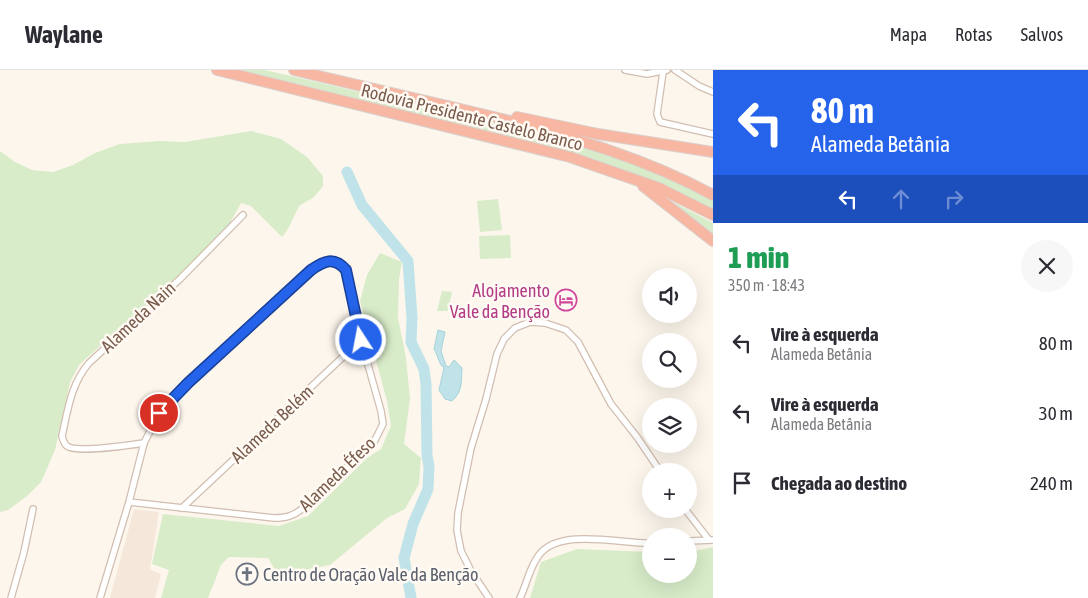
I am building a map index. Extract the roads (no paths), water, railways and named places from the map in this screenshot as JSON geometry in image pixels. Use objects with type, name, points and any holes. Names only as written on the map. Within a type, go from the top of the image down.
[{"type":"highway","name":"Rodovia Presidente Castelo Branco","points":[[217,70],[570,157],[659,188],[713,215]]},
{"type":"highway","name":"Rodovia Presidente Castelo Branco","points":[[294,70],[458,108],[592,144],[639,161],[713,195]]},
{"type":"highway","points":[[458,108],[491,111],[598,134],[713,152]]},
{"type":"highway","points":[[632,178],[713,241]]},
{"type":"street","points":[[625,70],[647,74],[665,71],[657,114],[660,122],[713,134]]},
{"type":"street","points":[[675,70],[699,86],[713,92]]},
{"type":"street","name":"Alameda Nain","points":[[144,444],[82,449],[66,446],[62,436],[75,384],[80,373],[180,279],[243,215]]},
{"type":"street","name":"Alameda Éfeso","points":[[129,502],[274,518],[293,516],[374,442],[383,424],[381,411],[361,340],[346,270],[340,263],[333,261],[322,263],[311,270],[169,401],[159,413],[144,444]]},
{"type":"street","points":[[489,598],[471,571],[461,551],[457,530],[458,513],[471,448],[497,354],[504,339],[515,328],[530,322],[545,323],[566,330],[578,342],[611,404],[655,463]]},
{"type":"street","name":"Alameda Belém","points":[[182,508],[361,340]]},
{"type":"street","points":[[100,598],[129,502],[144,444]]},
{"type":"street","points":[[10,598],[24,552],[33,509]]},
{"type":"street","points":[[693,518],[711,540]]},
{"type":"street","points":[[520,598],[532,564],[540,553],[551,545],[569,540],[596,539],[642,542]]},
{"type":"street","points":[[697,541],[711,540]]},
{"type":"water","points":[[438,330],[445,332],[441,351],[446,366],[449,367],[454,360],[462,368],[460,390],[452,401],[445,399],[439,390],[444,368],[440,364],[434,349]]},
{"type":"waterway","points":[[347,172],[362,205],[408,261],[412,318],[411,342],[424,369],[426,384],[427,455],[429,467],[428,489],[413,524],[404,558],[411,598]]},
{"type":"place","name":"Alojamento Vale da Benção","points":[[566,300]]},
{"type":"place","name":"Centro de Oração Vale da Benção","points":[[247,574]]}]
